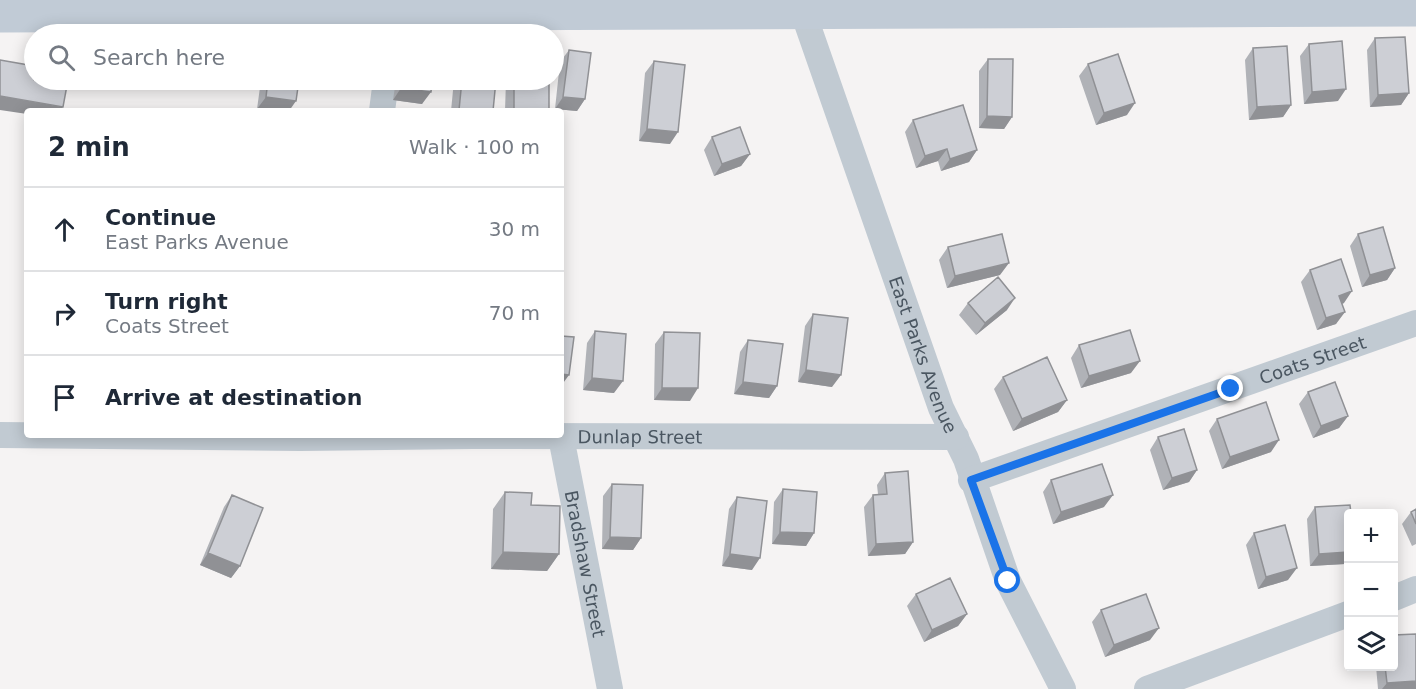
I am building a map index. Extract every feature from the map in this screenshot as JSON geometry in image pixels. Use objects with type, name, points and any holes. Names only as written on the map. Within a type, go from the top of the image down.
[{"type":"street","points":[[0,16],[188,8],[393,16],[501,7],[803,12],[1071,5],[1416,10]]},
{"type":"street","name":"East Parks Avenue","points":[[803,12],[941,408],[956,437],[1008,581],[1063,689]]},
{"type":"street","points":[[382,108],[385,90]]},
{"type":"street","name":"Coats Street","points":[[971,480],[1416,323]]},
{"type":"street","name":"Dunlap Street","points":[[0,435],[24,435]]},
{"type":"street","name":"Dunlap Street","points":[[564,437],[956,437]]},
{"type":"street","name":"Bradshaw Street","points":[[561,438],[610,689]]},
{"type":"street","points":[[1398,597],[1416,590]]},
{"type":"street","points":[[1147,689],[1344,615]]},
{"type":"building","points":[[1405,37],[1409,93],[1378,95],[1375,38]]},
{"type":"building","points":[[1342,41],[1346,89],[1312,92],[1309,44]]},
{"type":"building","points":[[1287,46],[1291,105],[1257,107],[1253,48]]},
{"type":"building","points":[[569,50],[591,53],[585,99],[563,97]]},
{"type":"building","points":[[1118,54],[1135,103],[1104,113],[1088,64]]},
{"type":"building","points":[[988,59],[1013,59],[1012,117],[987,116]]},
{"type":"building","points":[[0,60],[24,64],[24,90],[66,90],[63,107],[0,96]]},
{"type":"building","points":[[654,61],[685,65],[678,132],[647,129]]},
{"type":"building","points":[[267,90],[298,90],[296,101],[266,97]]},
{"type":"building","points":[[461,90],[495,90],[493,108],[459,108]]},
{"type":"building","points":[[514,90],[549,90],[549,108],[514,108]]},
{"type":"building","points":[[963,105],[977,150],[950,159],[947,149],[925,156],[913,120]]},
{"type":"building","points":[[740,127],[750,154],[722,164],[712,137]]},
{"type":"building","points":[[1383,227],[1395,268],[1370,275],[1358,234]]},
{"type":"building","points":[[1002,234],[1009,263],[955,276],[948,247]]},
{"type":"building","points":[[1341,259],[1352,291],[1339,296],[1345,312],[1326,318],[1310,270]]},
{"type":"building","points":[[998,277],[1015,298],[985,323],[968,303]]},
{"type":"building","points":[[813,314],[848,318],[841,375],[806,370]]},
{"type":"building","points":[[1130,330],[1140,361],[1089,376],[1079,345]]},
{"type":"building","points":[[595,331],[626,334],[623,381],[592,378]]},
{"type":"building","points":[[664,332],[700,333],[698,388],[662,388]]},
{"type":"building","points":[[564,336],[574,337],[569,375],[564,374]]},
{"type":"building","points":[[748,340],[783,344],[777,386],[743,382]]},
{"type":"building","points":[[1047,357],[1067,400],[1022,419],[1003,377]]},
{"type":"building","points":[[1335,382],[1348,416],[1321,426],[1308,392]]},
{"type":"building","points":[[1266,402],[1279,440],[1230,457],[1217,419]]},
{"type":"building","points":[[1184,429],[1197,470],[1172,478],[1158,437]]},
{"type":"building","points":[[1102,464],[1113,495],[1061,512],[1051,480]]},
{"type":"building","points":[[908,471],[913,542],[876,544],[873,495],[887,494],[885,473]]},
{"type":"building","points":[[612,484],[643,485],[641,538],[610,537]]},
{"type":"building","points":[[783,489],[817,492],[814,533],[780,532]]},
{"type":"building","points":[[505,492],[532,493],[531,505],[560,506],[559,554],[503,552]]},
{"type":"building","points":[[232,495],[263,508],[240,566],[208,553]]},
{"type":"building","points":[[737,497],[767,501],[760,558],[730,554]]},
{"type":"building","points":[[1350,505],[1350,509],[1344,509],[1344,552],[1319,554],[1315,507]]},
{"type":"building","points":[[1416,509],[1416,524],[1411,512]]},
{"type":"building","points":[[1285,525],[1297,568],[1266,577],[1254,533]]},
{"type":"building","points":[[950,578],[967,614],[932,630],[916,594]]},
{"type":"building","points":[[1146,594],[1159,628],[1114,645],[1101,610]]},
{"type":"building","points":[[1416,634],[1416,681],[1387,683],[1386,671],[1398,671],[1398,635]]},
{"type":"route","points":[[1008,581],[971,480],[1231,389]]}]
